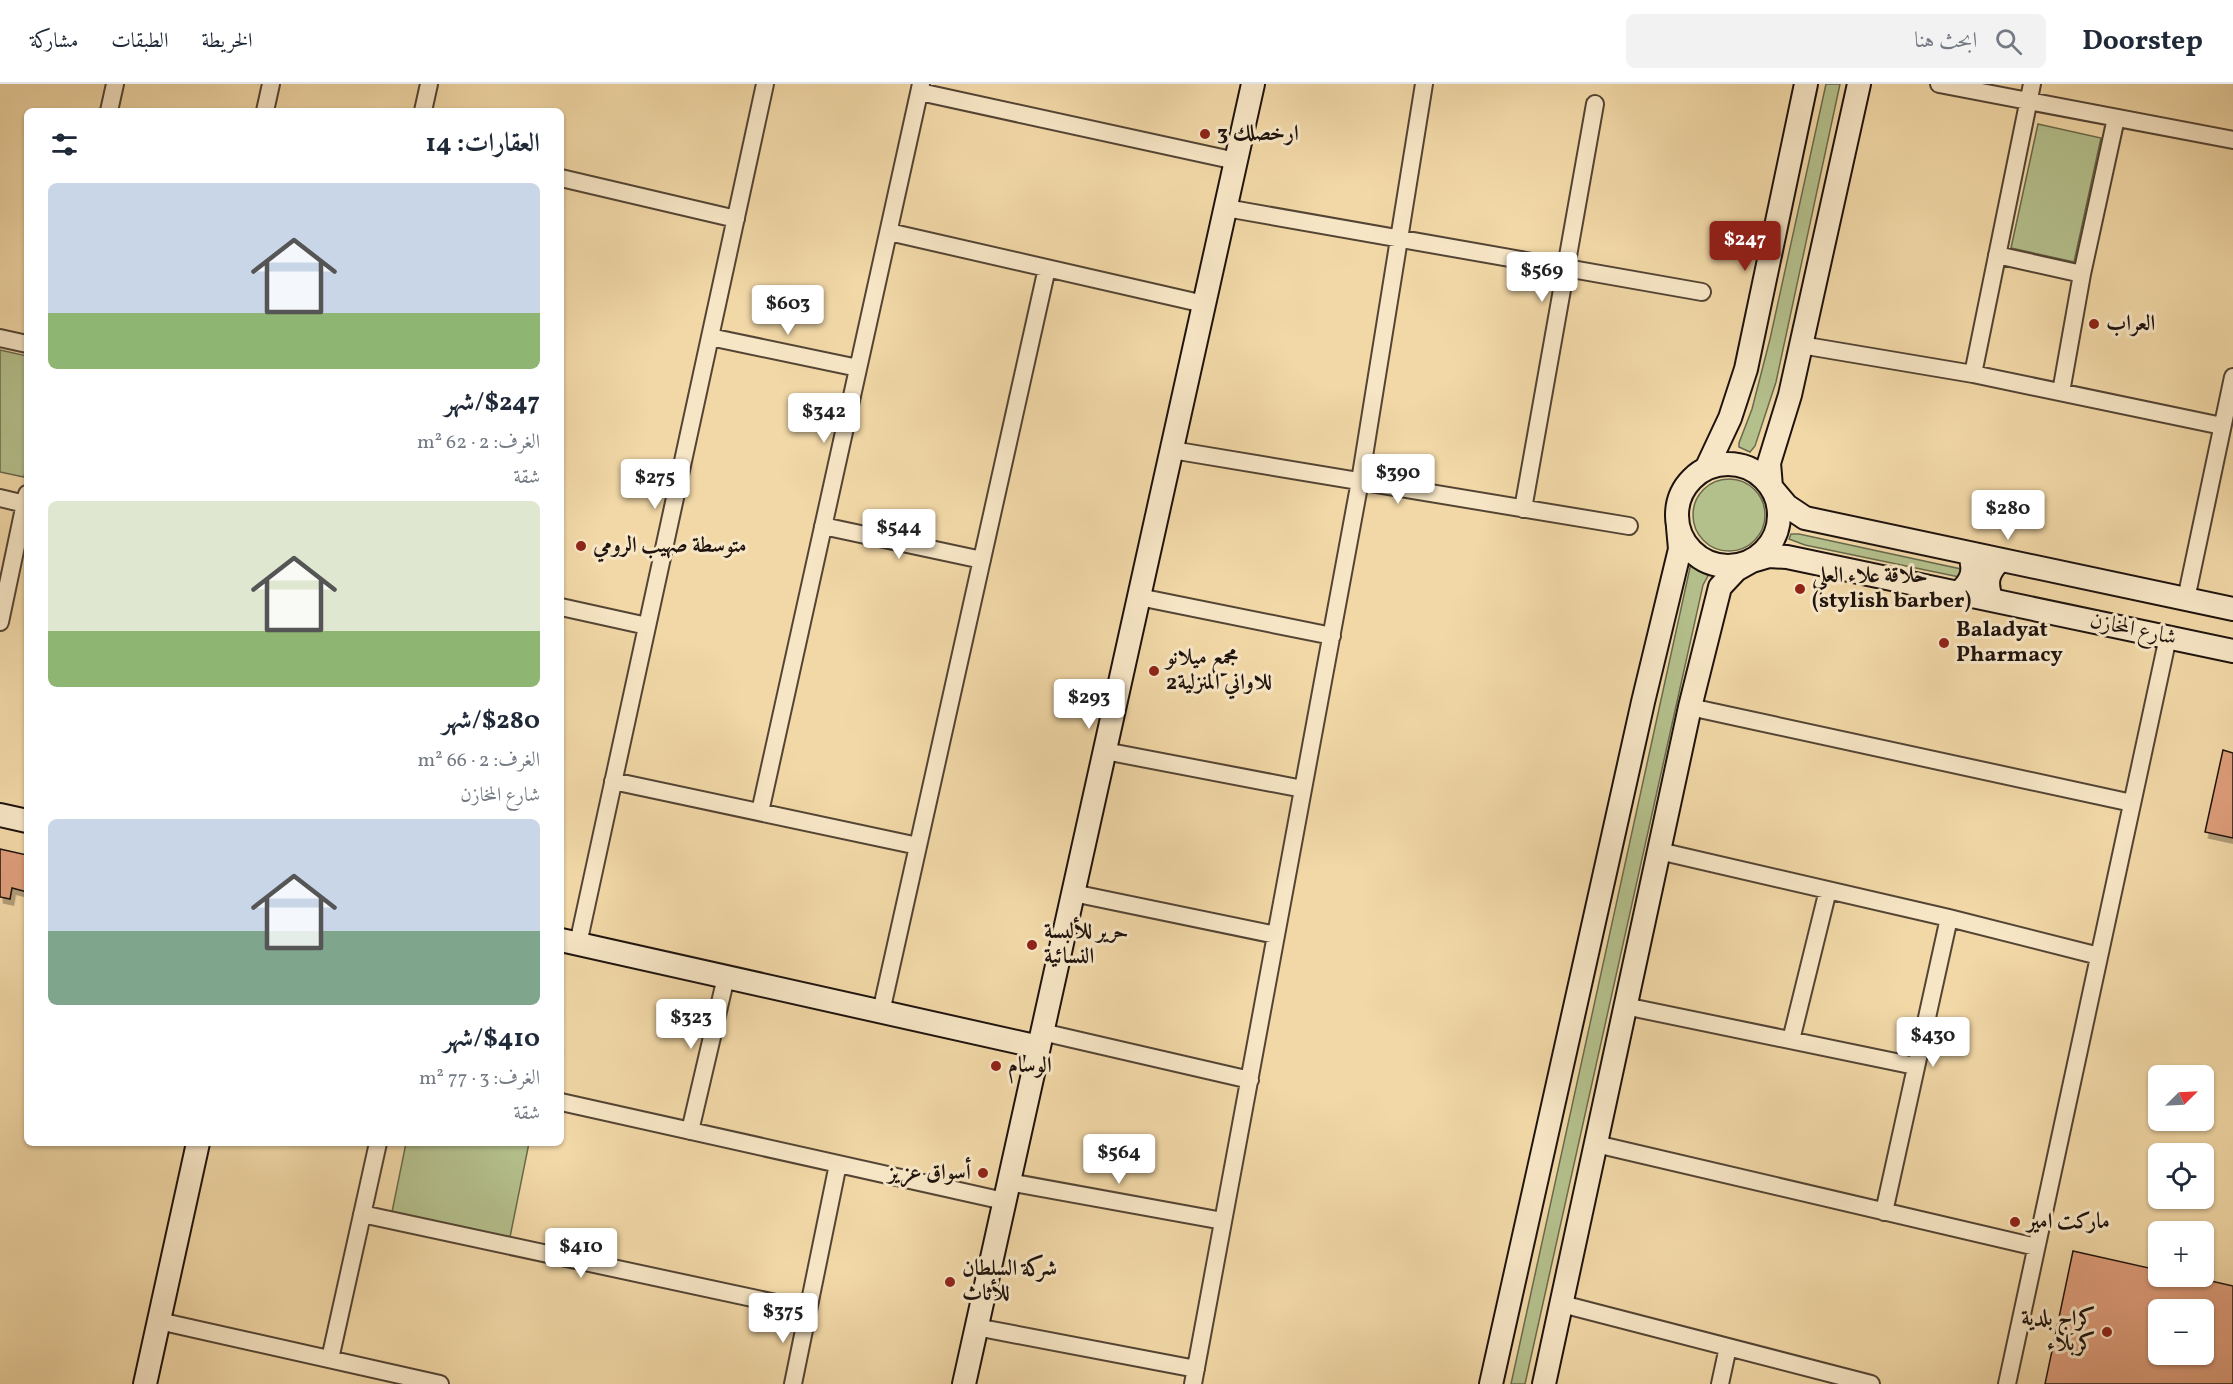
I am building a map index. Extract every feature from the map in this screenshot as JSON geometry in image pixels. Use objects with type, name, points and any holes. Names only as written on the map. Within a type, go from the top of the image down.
[{"type":"street","points":[[110,108],[115,84]]},
{"type":"street","points":[[270,108],[271,84]]},
{"type":"street","points":[[424,108],[429,84]]},
{"type":"street","points":[[765,84],[613,781],[569,942],[881,1012],[1040,1039],[1250,1080]]},
{"type":"street","points":[[964,1384],[1253,84]]},
{"type":"street","points":[[976,1327],[1195,1376],[1360,481],[1424,84]]},
{"type":"street","points":[[1707,467],[1730,418],[1746,369],[1803,84]]},
{"type":"street","points":[[1544,1384],[1690,706],[1720,588],[1736,570],[1752,561],[1770,543],[1779,520],[1778,504],[1771,487],[1769,463],[1790,394],[1859,84]]},
{"type":"street","points":[[1938,84],[2233,140]]},
{"type":"street","points":[[1973,374],[2032,84]]},
{"type":"street","points":[[760,812],[921,88],[1236,161]]},
{"type":"street","points":[[1523,509],[1595,104]]},
{"type":"street","points":[[2061,392],[2082,274],[2116,118]]},
{"type":"street","points":[[564,179],[736,219]]},
{"type":"street","points":[[1226,208],[1702,292]]},
{"type":"street","points":[[889,232],[1204,304]]},
{"type":"street","points":[[1998,255],[2082,274]]},
{"type":"street","points":[[881,1012],[1047,268]]},
{"type":"street","points":[[710,336],[858,368]]},
{"type":"street","points":[[0,338],[24,343]]},
{"type":"street","points":[[1801,345],[1973,374],[2222,426]]},
{"type":"street","points":[[2186,599],[2233,377]]},
{"type":"street","points":[[1172,450],[1629,526]]},
{"type":"street","points":[[1491,1384],[1643,702],[1680,549],[1677,509],[1681,492],[1692,477],[1707,467],[1725,463],[1743,465],[1759,473],[1771,487]]},
{"type":"street","name":"شارع المخازن","points":[[1771,487],[1786,506],[1805,518],[2233,609]]},
{"type":"street","points":[[0,498],[24,499]]},
{"type":"street","points":[[0,622],[24,508]]},
{"type":"street","points":[[823,526],[982,560]]},
{"type":"street","points":[[1678,527],[1686,544],[1699,557],[1716,565],[1734,566],[1752,561]]},
{"type":"street","points":[[1958,593],[1971,579],[1973,571],[1969,553]]},
{"type":"street","name":"شارع المخازن","points":[[1752,561],[1769,556],[1787,557],[2233,651]]},
{"type":"street","points":[[1992,600],[1987,582],[1994,566],[2001,560]]},
{"type":"street","points":[[1139,597],[1332,636]]},
{"type":"street","points":[[564,608],[647,626]]},
{"type":"street","points":[[2007,1384],[2168,637]]},
{"type":"street","points":[[1690,706],[2132,803]]},
{"type":"street","points":[[1105,751],[1303,789]]},
{"type":"street","points":[[613,781],[918,846]]},
{"type":"street","points":[[0,815],[24,820]]},
{"type":"street","points":[[1659,851],[1949,918],[2099,956]]},
{"type":"street","points":[[1791,1040],[1828,890]]},
{"type":"street","points":[[1073,892],[1276,935]]},
{"type":"street","points":[[1884,1212],[1949,918]]},
{"type":"street","points":[[690,1131],[726,977]]},
{"type":"street","points":[[1625,1006],[1915,1066]]},
{"type":"street","points":[[564,1103],[838,1164],[1006,1192],[1223,1221]]},
{"type":"street","points":[[1596,1144],[2036,1247]]},
{"type":"street","points":[[145,1384],[197,1146]]},
{"type":"street","points":[[330,1359],[377,1146]]},
{"type":"street","points":[[793,1384],[838,1164]]},
{"type":"street","points":[[362,1214],[808,1310]]},
{"type":"street","points":[[1562,1304],[1871,1384]]},
{"type":"street","points":[[159,1321],[440,1384]]},
{"type":"street","points":[[1720,1384],[1728,1347]]},
{"type":"green space","points":[[1826,84],[1840,84],[1776,382],[1755,446],[1750,452],[1739,447],[1739,443],[1752,409],[1770,339]]},
{"type":"green space","points":[[2038,124],[2101,138],[2074,262],[2011,248]]},
{"type":"green space","points":[[0,350],[24,355],[24,477],[0,472]]},
{"type":"green space","points":[[1729,479],[1749,485],[1759,495],[1765,515],[1759,535],[1749,545],[1729,551],[1709,545],[1699,535],[1693,515],[1699,495],[1709,485]]},
{"type":"green space","points":[[1791,534],[1961,569],[1964,578],[1805,545],[1789,539]]},
{"type":"green space","points":[[1691,563],[1710,572],[1703,585],[1525,1384],[1511,1384]]},
{"type":"green space","points":[[405,1146],[528,1146],[510,1237],[392,1212]]},
{"type":"building","points":[[2223,750],[2233,753],[2233,838],[2205,832]]},
{"type":"building","points":[[0,849],[24,854],[24,891],[12,888],[10,899],[0,897]]},
{"type":"building","name":"كراج بلدية كربلاء","points":[[2073,1251],[2148,1268],[2148,1287],[2214,1287],[2214,1282],[2233,1286],[2233,1384],[2045,1384]]},
{"type":"place","name":"ارخصلك 3","points":[[1205,134]]},
{"type":"place","name":"العراب","points":[[2094,324]]},
{"type":"place","name":"متوسطة صهيب الرومي","points":[[581,546]]},
{"type":"place","name":"حلاقة علاء العلي (stylish barber)","points":[[1800,589]]},
{"type":"place","name":"Baladyat Pharmacy","points":[[1944,643]]},
{"type":"place","name":"مجمع ميلانو للاواني المنزلية2","points":[[1154,671]]},
{"type":"place","name":"حرير للألبسة النسائية","points":[[1032,945]]},
{"type":"place","name":"الوسام","points":[[996,1066]]},
{"type":"place","name":"أسواق عزيز","points":[[983,1173]]},
{"type":"place","name":"ماركت امير","points":[[2015,1222]]},
{"type":"place","name":"شركة السلطان للأثاث","points":[[950,1282]]},
{"type":"place","name":"كراج بلدية كربلاء","points":[[2107,1332]]}]
